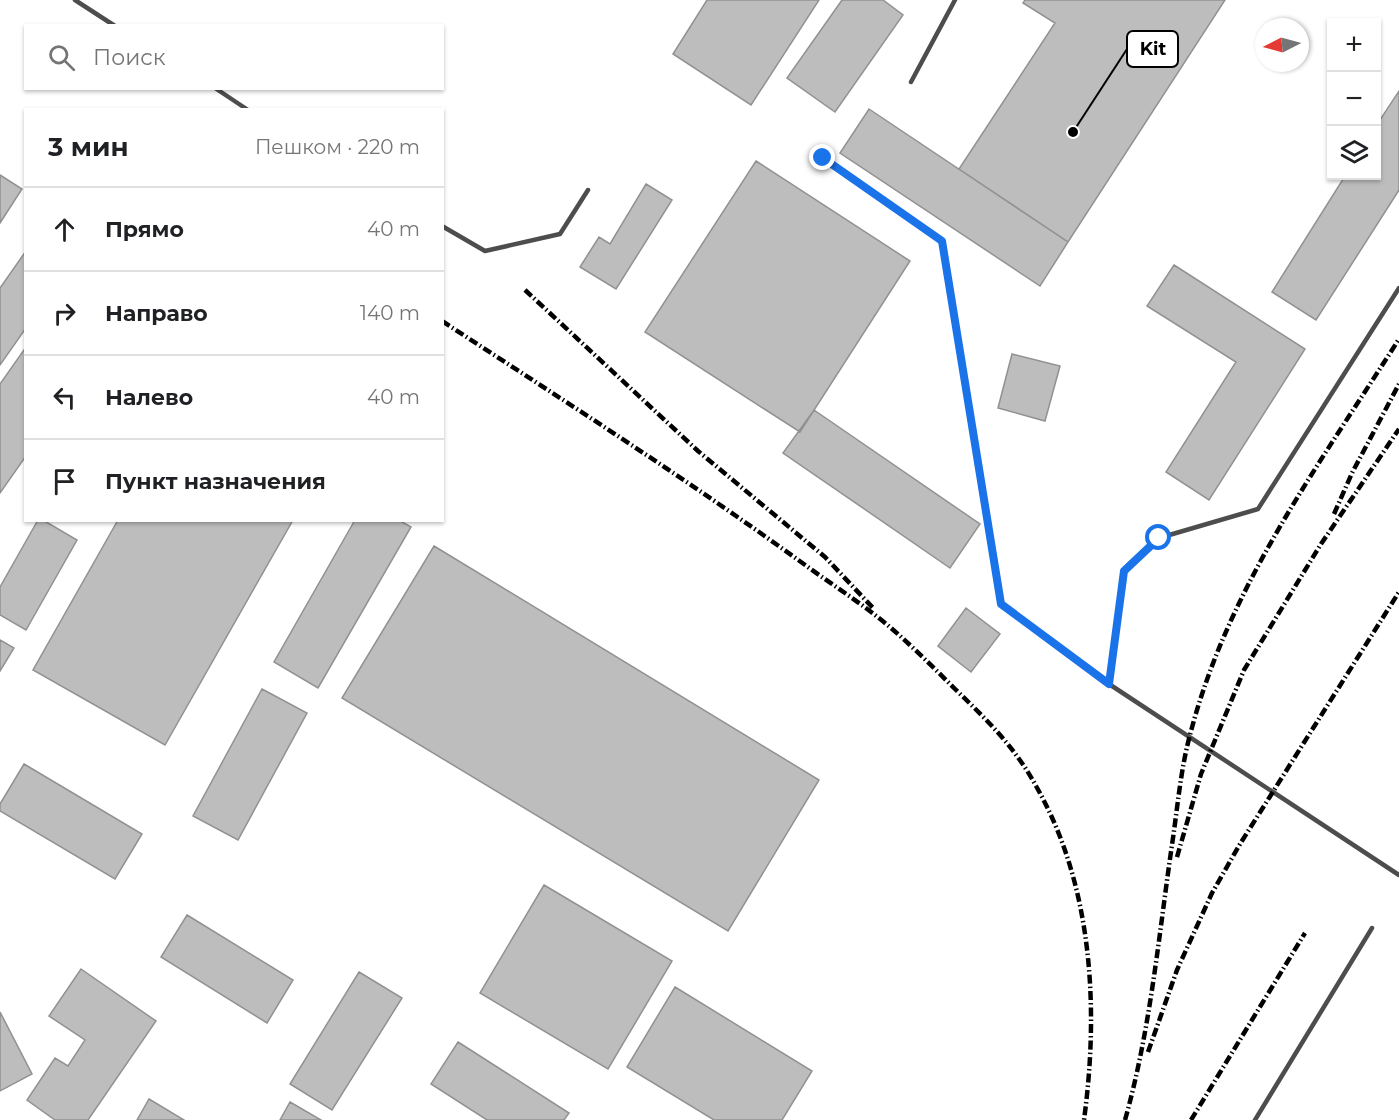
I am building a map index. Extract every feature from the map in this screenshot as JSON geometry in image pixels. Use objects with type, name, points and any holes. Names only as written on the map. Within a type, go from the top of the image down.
[{"type":"lane","points":[[75,0],[112,24]]},
{"type":"lane","points":[[911,82],[955,0]]},
{"type":"lane","points":[[218,90],[246,108]]},
{"type":"lane","points":[[823,158],[942,241],[1001,604],[1109,684],[1399,875]]},
{"type":"lane","points":[[444,227],[485,251],[560,234],[588,190]]},
{"type":"lane","points":[[1109,684],[1124,571],[1159,538],[1258,509],[1399,288]]},
{"type":"lane","points":[[1255,1120],[1372,928]]},
{"type":"building","points":[[707,0],[819,0],[751,105],[673,54]]},
{"type":"building","points":[[842,0],[883,0],[903,15],[835,112],[787,78]]},
{"type":"building","points":[[1025,0],[1225,0],[1068,242],[959,169],[1055,23],[1023,3]]},
{"type":"building","points":[[1399,91],[1399,190],[1316,320],[1272,292],[1342,180],[1381,180],[1381,118]]},
{"type":"building","points":[[869,109],[1068,242],[1040,286],[840,153]]},
{"type":"building","points":[[756,161],[910,261],[800,432],[645,332]]},
{"type":"building","points":[[0,175],[22,189],[0,223]]},
{"type":"building","points":[[646,184],[672,200],[616,289],[580,267],[599,237],[610,244]]},
{"type":"building","points":[[24,254],[24,331],[0,365],[0,288]]},
{"type":"building","points":[[1174,265],[1305,349],[1209,500],[1166,472],[1236,362],[1147,306]]},
{"type":"building","points":[[24,350],[24,459],[0,493],[0,384]]},
{"type":"building","points":[[1012,354],[1060,366],[1045,421],[998,408]]},
{"type":"building","points":[[814,410],[980,524],[950,568],[783,453]]},
{"type":"building","points":[[37,522],[46,522],[77,540],[26,630],[0,615],[0,587]]},
{"type":"building","points":[[117,522],[292,522],[165,745],[33,670]]},
{"type":"building","points":[[354,522],[402,522],[411,527],[318,688],[274,662]]},
{"type":"building","points":[[434,546],[819,780],[728,931],[342,698]]},
{"type":"building","points":[[966,608],[1000,634],[971,672],[938,646]]},
{"type":"building","points":[[0,640],[14,648],[0,671]]},
{"type":"building","points":[[262,689],[307,713],[238,840],[193,816]]},
{"type":"building","points":[[24,764],[142,834],[115,879],[0,811],[0,804]]},
{"type":"building","points":[[544,885],[672,961],[608,1069],[480,993]]},
{"type":"building","points":[[187,915],[293,980],[267,1023],[161,957]]},
{"type":"building","points":[[81,969],[156,1021],[88,1120],[55,1120],[27,1100],[55,1058],[68,1066],[85,1040],[49,1016]]},
{"type":"building","points":[[359,972],[402,998],[332,1110],[290,1084]]},
{"type":"building","points":[[675,987],[812,1071],[782,1120],[714,1120],[627,1067]]},
{"type":"building","points":[[0,1012],[32,1074],[0,1091]]},
{"type":"building","points":[[458,1042],[569,1113],[564,1120],[487,1120],[431,1084]]},
{"type":"building","points":[[149,1099],[184,1120],[137,1120]]},
{"type":"building","points":[[290,1102],[321,1120],[280,1120]]},
{"type":"railway","points":[[525,290],[698,451],[825,557],[874,609]]},
{"type":"railway","points":[[444,322],[668,470],[869,611],[891,628],[978,711],[1009,746],[1028,772],[1055,825],[1070,865],[1080,906],[1087,949],[1091,1035],[1084,1120]]},
{"type":"railway","points":[[1125,1120],[1148,1015],[1184,760],[1207,681],[1227,628],[1279,529],[1399,339]]},
{"type":"railway","points":[[1334,514],[1352,473],[1399,384]]},
{"type":"railway","points":[[1177,857],[1201,774],[1244,670],[1321,544],[1399,429]]},
{"type":"railway","points":[[1148,1052],[1177,970],[1212,893],[1240,844],[1399,592]]},
{"type":"railway","points":[[1191,1120],[1305,933]]},
{"type":"place","name":"Kit","points":[[1073,132]]},
{"type":"route","points":[[823,158],[942,241],[1001,604],[1109,684],[1124,571],[1159,538]]}]
